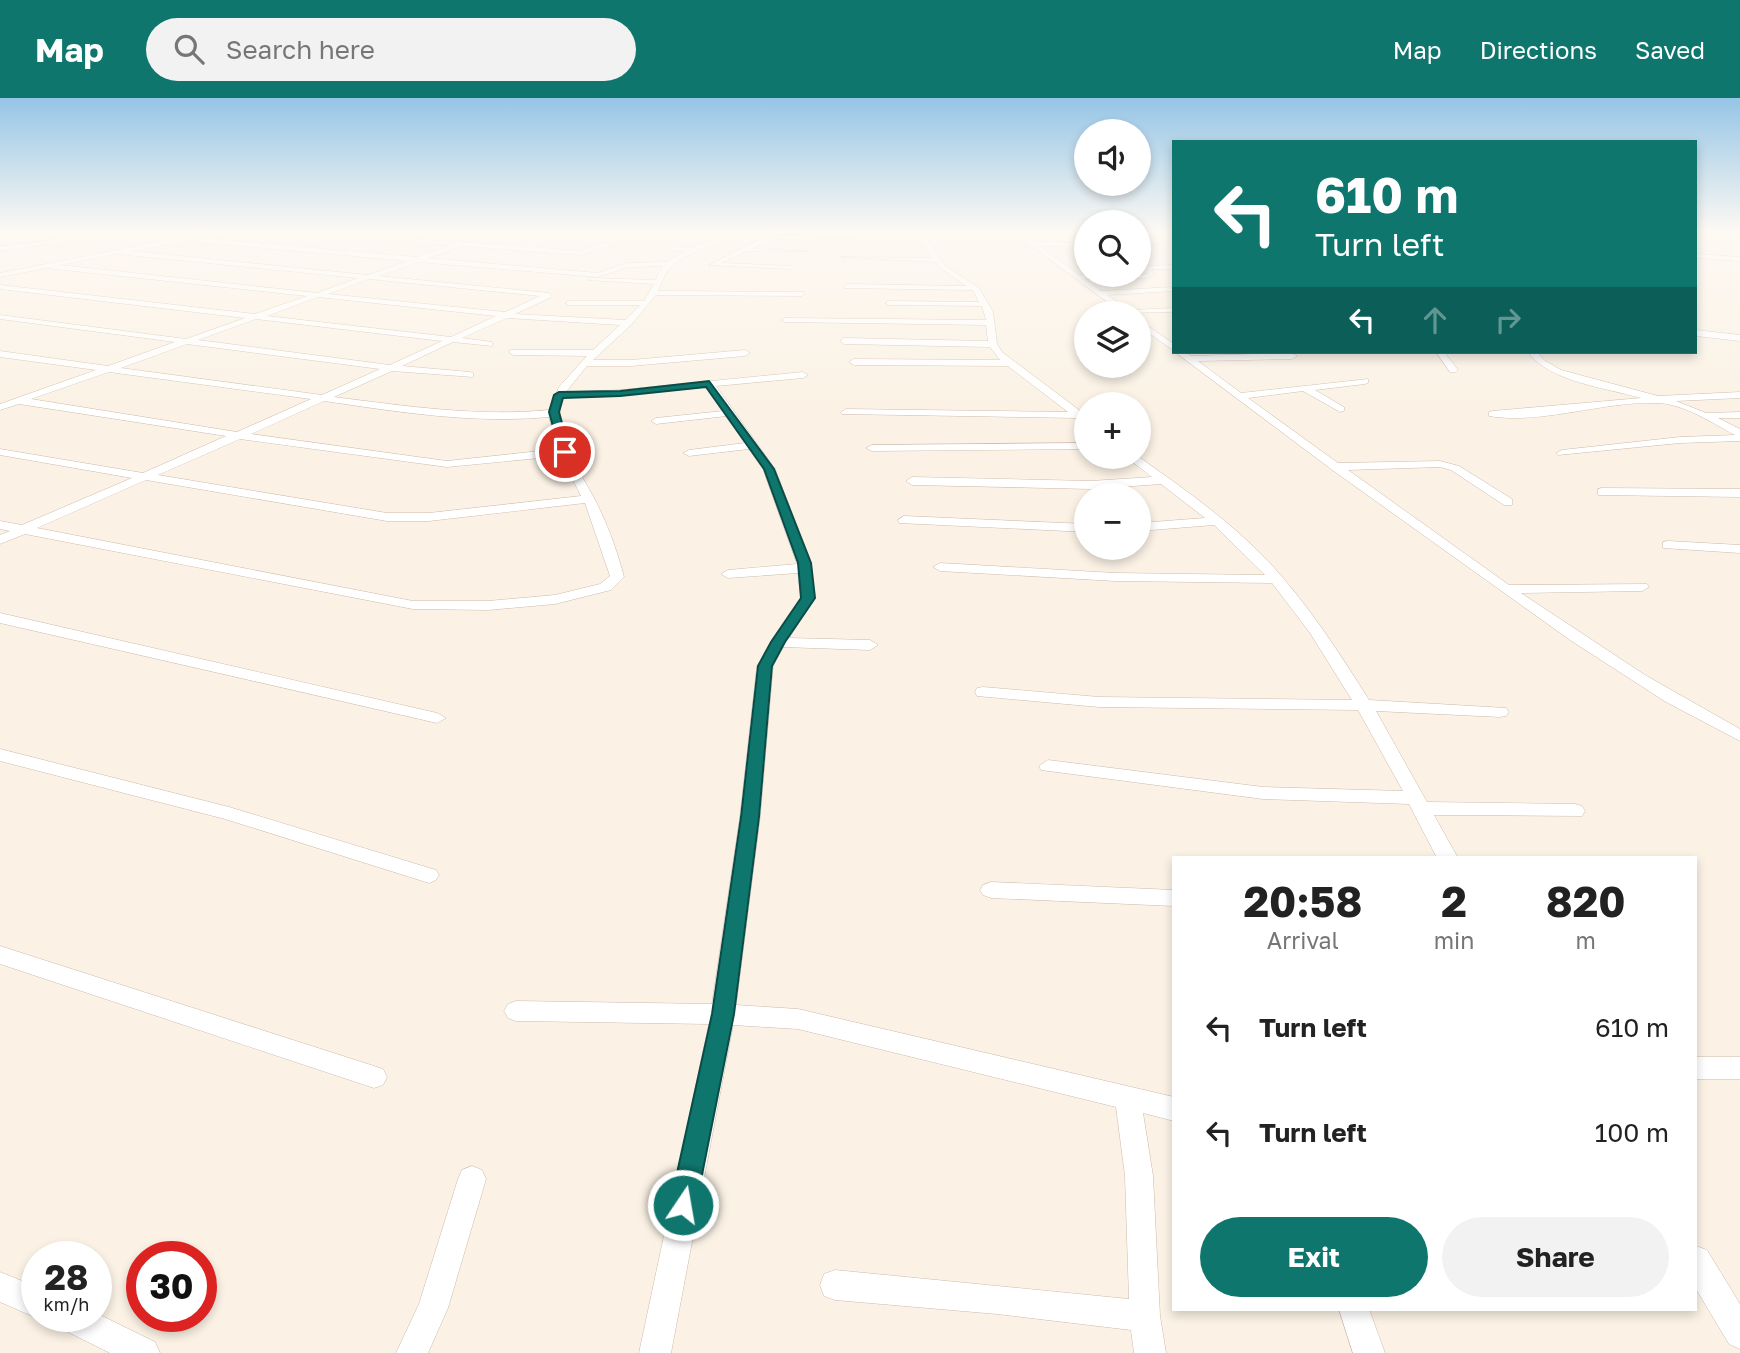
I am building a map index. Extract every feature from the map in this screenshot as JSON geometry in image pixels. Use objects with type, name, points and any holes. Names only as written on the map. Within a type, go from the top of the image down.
[{"type":"street","points":[[31,291],[489,344]]},
{"type":"street","points":[[276,291],[507,315],[628,323]]},
{"type":"street","points":[[0,407],[331,291]]},
{"type":"street","points":[[0,540],[391,368],[548,295],[505,291]]},
{"type":"street","points":[[0,525],[413,605],[473,607],[588,593],[614,583],[617,577],[589,499],[565,452],[554,412],[559,395],[586,363],[628,323],[654,291]]},
{"type":"street","points":[[730,291],[802,294]]},
{"type":"street","points":[[977,291],[992,323],[993,344],[998,354],[1074,411]]},
{"type":"street","points":[[1097,291],[1127,313],[1172,310]]},
{"type":"street","points":[[1100,293],[1145,291]]},
{"type":"street","points":[[569,303],[646,303]]},
{"type":"street","points":[[889,303],[984,303]]},
{"type":"street","points":[[0,317],[391,368],[470,375]]},
{"type":"street","points":[[785,320],[992,323]]},
{"type":"street","points":[[1151,331],[1172,347]]},
{"type":"street","points":[[1697,334],[1740,338]]},
{"type":"street","points":[[845,341],[993,344]]},
{"type":"street","points":[[513,352],[597,353]]},
{"type":"street","points":[[586,363],[631,363],[745,353]]},
{"type":"street","points":[[0,354],[482,417],[554,412]]},
{"type":"street","points":[[1441,354],[1452,370]]},
{"type":"street","points":[[1534,354],[1541,362],[1558,372],[1661,399],[1706,415],[1740,435]]},
{"type":"street","points":[[1184,356],[1292,356]]},
{"type":"street","points":[[1184,356],[1335,467],[1613,664],[1681,706],[1740,736]]},
{"type":"street","points":[[854,362],[1009,363]]},
{"type":"street","points":[[559,395],[611,394],[803,375]]},
{"type":"street","points":[[1239,396],[1365,382]]},
{"type":"street","points":[[654,1353],[723,1014],[750,817],[765,666],[808,598],[805,568],[769,469],[709,384]]},
{"type":"street","points":[[1305,388],[1340,409]]},
{"type":"street","points":[[1493,414],[1661,399],[1740,396]]},
{"type":"street","points":[[0,397],[238,435],[447,464],[565,452]]},
{"type":"street","points":[[846,412],[1074,418]]},
{"type":"street","points":[[656,421],[729,413]]},
{"type":"street","points":[[1706,415],[1740,415]]},
{"type":"street","points":[[1562,453],[1740,435]]},
{"type":"street","points":[[689,453],[752,445]]},
{"type":"street","points":[[872,449],[1074,446]]},
{"type":"street","points":[[0,452],[141,478],[387,517],[429,517],[589,499]]},
{"type":"street","points":[[1335,467],[1440,464],[1455,468],[1508,502]]},
{"type":"street","points":[[1148,469],[1218,521],[1276,579],[1306,617],[1362,705],[1447,856]]},
{"type":"street","points":[[912,481],[1080,485],[1163,480]]},
{"type":"street","points":[[1602,492],[1740,493]]},
{"type":"street","points":[[904,520],[1074,527]]},
{"type":"street","points":[[1151,526],[1218,521]]},
{"type":"street","points":[[1668,545],[1740,549]]},
{"type":"street","points":[[940,567],[1115,577],[1276,579]]},
{"type":"street","points":[[728,574],[805,568]]},
{"type":"street","points":[[1505,589],[1642,587]]},
{"type":"street","points":[[0,618],[437,718]]},
{"type":"street","points":[[778,642],[870,645]]},
{"type":"street","points":[[982,692],[1099,702],[1362,705],[1500,712]]},
{"type":"street","points":[[0,755],[229,814],[429,875]]},
{"type":"street","points":[[1048,766],[1263,793],[1575,811]]},
{"type":"street","points":[[991,890],[1172,898]]},
{"type":"street","points":[[0,955],[374,1077]]},
{"type":"street","points":[[516,1011],[723,1014],[798,1019],[1172,1109]]},
{"type":"street","points":[[1697,1069],[1739,1070]]},
{"type":"street","points":[[1128,1098],[1139,1176],[1145,1316],[1150,1353]]},
{"type":"street","points":[[412,1353],[433,1308],[472,1179]]},
{"type":"street","points":[[1697,1263],[1740,1333]]},
{"type":"street","points":[[835,1285],[997,1299],[1145,1316]]},
{"type":"street","points":[[0,1287],[21,1296]]},
{"type":"street","points":[[1355,1311],[1369,1353]]},
{"type":"street","points":[[102,1332],[145,1353]]},
{"type":"route","points":[[565,452],[554,412],[559,395],[602,395],[709,384],[769,469],[804,563],[808,598],[765,666],[750,817],[723,1014],[683,1205]]}]
